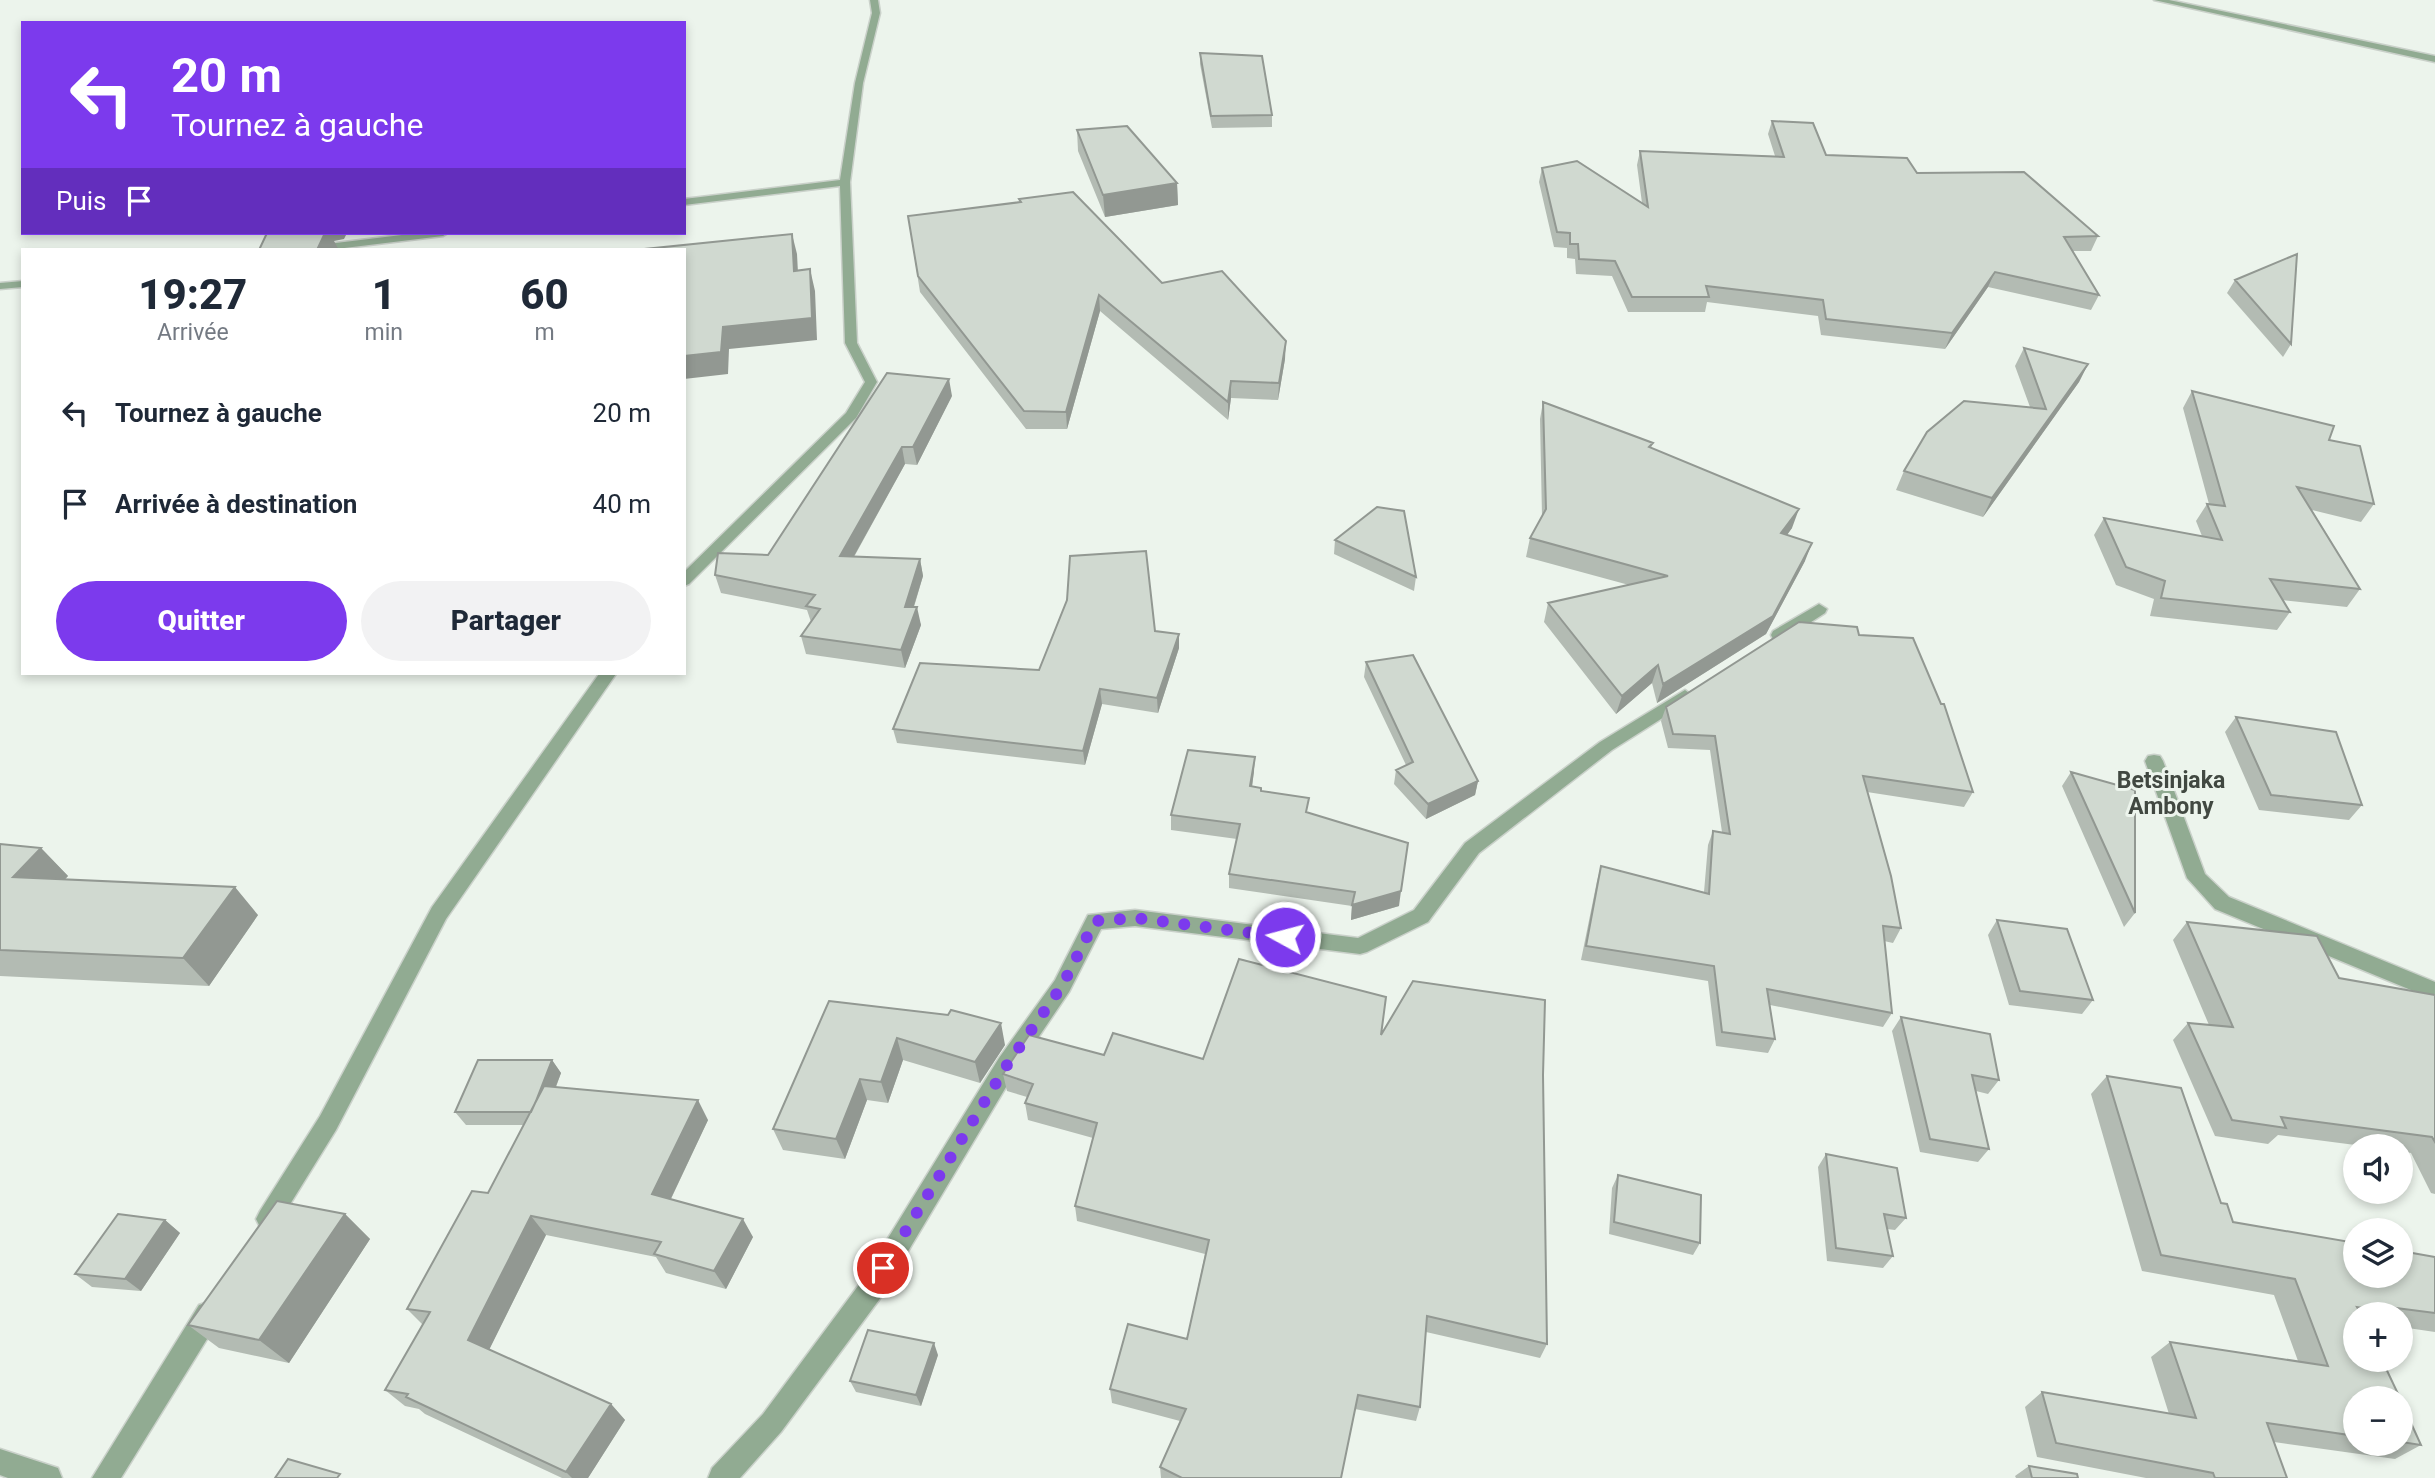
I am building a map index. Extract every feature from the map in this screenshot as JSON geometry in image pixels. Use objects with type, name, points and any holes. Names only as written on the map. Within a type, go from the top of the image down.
[{"type":"street","points":[[686,579],[851,415],[871,382],[851,343],[845,182],[859,83],[876,13],[874,0]]},
{"type":"street","points":[[2158,0],[2435,59]]},
{"type":"street","points":[[686,202],[845,182]]},
{"type":"street","points":[[319,248],[427,235]]},
{"type":"street","points":[[0,286],[21,284]]},
{"type":"street","points":[[1764,645],[1819,609]]},
{"type":"street","points":[[254,1241],[328,1123],[439,913],[607,675]]},
{"type":"street","points":[[722,1478],[772,1423],[870,1291],[1007,1065],[1062,986],[1095,921],[1135,918],[1360,946],[1421,916],[1472,848],[1606,746],[1698,687]]},
{"type":"street","points":[[2154,761],[2197,878],[2222,903],[2435,991]]},
{"type":"street","points":[[106,1478],[217,1300]]},
{"type":"street","points":[[0,1462],[48,1478]]},
{"type":"building","points":[[1200,53],[1262,56],[1272,115],[1211,116]]},
{"type":"building","points":[[1772,121],[1813,123],[1826,155],[1907,158],[1917,173],[2024,172],[2098,236],[2064,237],[2099,295],[1995,272],[1952,333],[1826,319],[1823,300],[1706,286],[1709,297],[1632,297],[1615,261],[1579,259],[1578,244],[1570,244],[1570,233],[1557,232],[1542,168],[1577,161],[1648,207],[1640,151],[1784,157]]},
{"type":"building","points":[[1127,126],[1177,183],[1103,195],[1077,130]]},
{"type":"building","points":[[1073,192],[1162,283],[1222,271],[1286,341],[1279,383],[1231,381],[1228,402],[1099,295],[1066,412],[1024,411],[918,276],[908,216],[1021,202],[1019,199]]},
{"type":"building","points":[[792,234],[794,271],[810,269],[812,318],[723,327],[721,352],[686,356],[686,248],[655,248]]},
{"type":"building","points":[[266,235],[324,235],[318,248],[260,248]]},
{"type":"building","points":[[2297,254],[2291,344],[2235,280]]},
{"type":"building","points":[[2024,348],[2088,364],[1992,498],[1904,471],[1927,432],[1964,401],[2046,409]]},
{"type":"building","points":[[887,373],[949,379],[913,447],[902,447],[840,556],[920,559],[905,607],[917,607],[901,650],[801,636],[820,609],[806,606],[815,595],[715,575],[718,553],[768,555]]},
{"type":"building","points":[[2192,391],[2334,426],[2329,440],[2360,446],[2374,504],[2297,487],[2360,589],[2270,579],[2290,612],[2161,598],[2165,581],[2126,567],[2104,518],[2222,540],[2207,504],[2225,506]]},
{"type":"building","points":[[1543,402],[1653,443],[1649,447],[1799,509],[1781,533],[1812,543],[1773,616],[1663,684],[1658,665],[1622,696],[1548,603],[1668,576],[1530,538],[1546,509]]},
{"type":"building","points":[[1377,507],[1404,511],[1416,577],[1335,540]]},
{"type":"building","points":[[1146,551],[1155,631],[1179,634],[1157,698],[1100,689],[1083,751],[893,729],[920,663],[1039,670],[1067,600],[1070,556]]},
{"type":"building","points":[[1799,622],[1857,627],[1859,635],[1913,638],[1941,704],[1944,704],[1973,792],[1863,776],[1891,876],[1901,928],[1883,926],[1892,1013],[1767,989],[1775,1039],[1722,1032],[1714,966],[1586,946],[1601,866],[1709,894],[1713,831],[1730,834],[1715,736],[1673,734],[1666,707]]},
{"type":"building","points":[[1413,655],[1478,781],[1428,804],[1396,770],[1413,762],[1366,662]]},
{"type":"building","points":[[2236,717],[2336,732],[2362,805],[2271,795]]},
{"type":"building","points":[[1188,750],[1255,757],[1250,786],[1261,788],[1261,791],[1309,798],[1306,812],[1408,843],[1401,891],[1352,905],[1355,892],[1229,874],[1240,824],[1171,815]]},
{"type":"building","points":[[2071,772],[2135,790],[2135,913]]},
{"type":"building","points":[[0,844],[41,848],[13,877],[235,887],[183,958],[0,950]]},
{"type":"building","points":[[1997,920],[2067,929],[2093,1000],[2020,991]]},
{"type":"building","points":[[2187,922],[2317,936],[2339,978],[2435,995],[2435,1142],[2432,1137],[2281,1117],[2286,1128],[2232,1120],[2188,1023],[2233,1027]]},
{"type":"building","points":[[1239,959],[1386,997],[1381,1035],[1413,981],[1545,1000],[1543,1075],[1547,1344],[1427,1316],[1420,1407],[1358,1395],[1341,1478],[1182,1478],[1160,1467],[1186,1409],[1110,1389],[1128,1324],[1187,1339],[1209,1240],[1075,1206],[1097,1123],[1025,1103],[1033,1084],[1003,1074],[1029,1035],[1104,1055],[1113,1033],[1203,1059]]},
{"type":"building","points":[[829,1001],[948,1015],[951,1010],[1001,1023],[975,1062],[897,1038],[881,1082],[860,1079],[836,1139],[773,1129]]},
{"type":"building","points":[[1901,1017],[1990,1034],[1999,1080],[1972,1075],[1989,1149],[1930,1139]]},
{"type":"building","points":[[478,1060],[552,1060],[531,1112],[455,1112]]},
{"type":"building","points":[[2107,1076],[2181,1088],[2221,1203],[2227,1204],[2233,1222],[2343,1241],[2343,1288],[2413,1288],[2413,1253],[2435,1257],[2435,1313],[2413,1310],[2413,1302],[2343,1302],[2343,1372],[2388,1372],[2394,1386],[2343,1386],[2343,1434],[2267,1423],[2287,1478],[2215,1478],[2213,1473],[2056,1443],[2042,1392],[2196,1418],[2170,1342],[2328,1366],[2295,1279],[2161,1255]]},
{"type":"building","points":[[544,1086],[698,1100],[652,1194],[743,1219],[714,1271],[654,1254],[661,1242],[531,1216],[468,1340],[611,1404],[566,1472],[406,1397],[408,1394],[385,1390],[430,1312],[407,1309],[472,1191],[488,1193]]},
{"type":"building","points":[[1826,1154],[1897,1168],[1906,1218],[1884,1214],[1893,1256],[1836,1248]]},
{"type":"building","points":[[1618,1175],[1701,1195],[1700,1243],[1614,1222]]},
{"type":"building","points":[[277,1201],[345,1214],[259,1340],[188,1325]]},
{"type":"building","points":[[118,1214],[165,1220],[125,1279],[75,1274]]},
{"type":"building","points":[[868,1330],[934,1343],[916,1395],[850,1381]]},
{"type":"building","points":[[2413,1427],[2421,1445],[2413,1444]]},
{"type":"building","points":[[288,1459],[340,1474],[337,1478],[275,1478]]},
{"type":"building","points":[[2029,1466],[2077,1474],[2078,1478],[2032,1478]]},
{"type":"district","name":"Betsinjaka Ambony","points":[[2171,793]]},
{"type":"route","points":[[883,1268],[1007,1065],[1062,986],[1095,921],[1135,918],[1285,937]]}]
